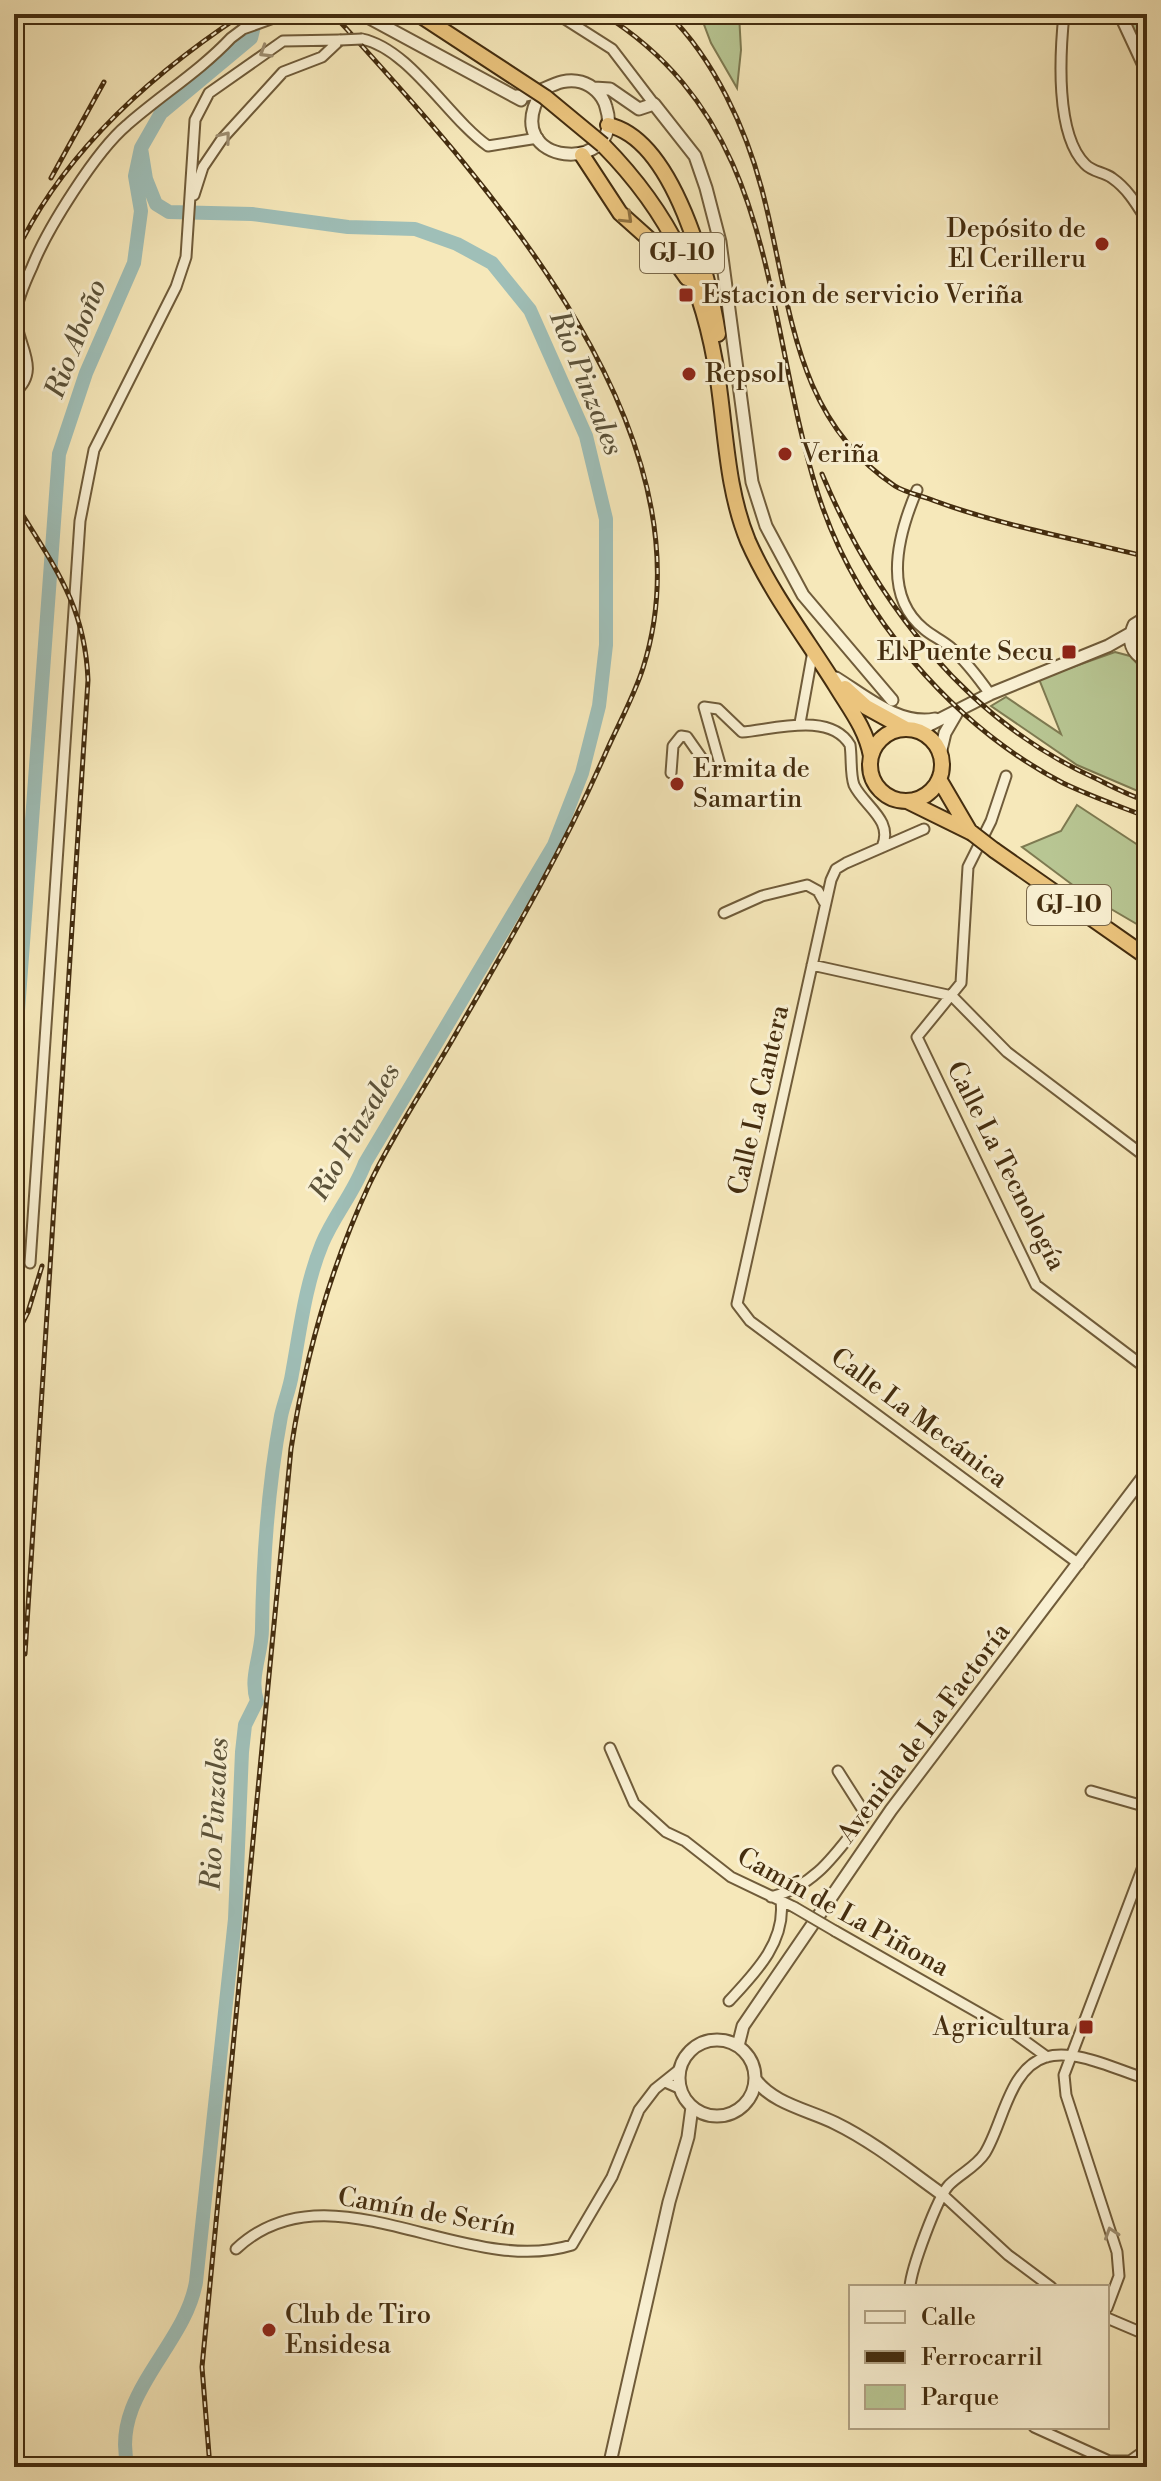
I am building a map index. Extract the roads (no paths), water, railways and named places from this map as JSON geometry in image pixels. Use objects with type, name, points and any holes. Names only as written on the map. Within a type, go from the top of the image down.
[{"type":"highway","name":"GJ-10","points":[[418,14],[545,97],[603,145],[662,215],[686,260],[701,299],[719,382],[733,493],[748,541],[766,578],[859,721],[871,756],[875,784],[895,800],[907,801],[971,832],[1147,957]]},
{"type":"highway","points":[[608,125],[619,128],[645,146],[672,183],[710,289],[721,358],[719,382]]},
{"type":"highway","points":[[582,155],[620,213],[677,264],[688,280],[696,303],[713,393],[721,411]]},
{"type":"highway","name":"GJ-10","points":[[813,651],[857,701],[911,730],[927,735],[940,754]]},
{"type":"highway","points":[[871,756],[885,735],[911,730]]},
{"type":"highway","points":[[907,801],[932,790],[939,779],[940,754]]},
{"type":"highway","name":"GJ-10","points":[[939,779],[971,832]]},
{"type":"street","points":[[14,393],[25,380],[28,363],[16,314],[32,265],[62,212],[107,146],[125,126],[243,29],[285,14]]},
{"type":"street","points":[[362,14],[517,96],[533,111]]},
{"type":"street","points":[[557,14],[612,49],[695,156],[720,242],[752,482],[766,526],[803,595],[892,700]]},
{"type":"street","points":[[1064,14],[1058,70],[1065,113],[1077,152],[1085,165],[1110,177],[1130,194],[1147,221]]},
{"type":"street","points":[[1120,14],[1147,72]]},
{"type":"street","points":[[30,1263],[80,521],[94,450],[176,287],[188,237],[195,120],[209,93],[283,41],[362,39],[382,46],[407,67],[473,136],[488,146],[509,146],[535,133]]},
{"type":"street","points":[[191,206],[203,167],[222,139],[283,72],[322,57],[340,40]]},
{"type":"street","points":[[517,96],[528,97],[570,80],[617,93],[639,109],[654,104]]},
{"type":"street","points":[[542,91],[533,111],[535,133],[556,154],[582,155],[603,138],[608,125],[605,102],[594,88]]},
{"type":"street","points":[[605,102],[617,93]]},
{"type":"street","points":[[917,490],[904,519],[896,557],[905,600],[922,628],[949,646],[990,694]]},
{"type":"street","points":[[911,730],[1108,646],[1131,633],[1145,616]]},
{"type":"street","points":[[1131,633],[1133,651]]},
{"type":"street","points":[[1108,646],[1133,651],[1147,661]]},
{"type":"street","points":[[800,723],[813,651]]},
{"type":"street","points":[[836,678],[894,713],[929,721],[952,715]]},
{"type":"street","points":[[671,773],[673,746],[681,736],[694,744],[708,767],[715,769],[720,764],[704,707],[718,709],[742,732],[760,733],[800,723],[846,739],[853,783],[878,812],[885,840],[882,847]]},
{"type":"street","points":[[940,754],[952,715]]},
{"type":"street","points":[[952,996],[961,983],[965,958],[967,872],[974,850],[991,821],[1006,776]]},
{"type":"street","name":"Calle La Cantera","points":[[737,1304],[824,906],[836,869],[924,829]]},
{"type":"street","points":[[724,913],[762,896],[807,885],[818,891],[824,906]]},
{"type":"street","points":[[812,965],[952,996],[1007,1052],[1147,1158]]},
{"type":"street","name":"Calle La Tecnología","points":[[952,996],[917,1037],[1036,1285],[1147,1369]]},
{"type":"street","name":"Calle La Mecánica","points":[[737,1304],[750,1321],[1079,1564]]},
{"type":"street","name":"Avenida de La Factoría","points":[[738,2046],[743,2026],[891,1810],[1147,1472]]},
{"type":"street","name":"Camín de La Piñona","points":[[610,1748],[634,1803],[666,1832],[685,1841],[731,1877],[794,1907],[1014,2033],[1047,2057]]},
{"type":"street","points":[[729,2001],[759,1967],[781,1929],[776,1899],[815,1878],[866,1815],[838,1771]]},
{"type":"street","points":[[1091,1791],[1147,1807]]},
{"type":"street","points":[[1109,2304],[1116,2290],[1119,2265],[1066,2095],[1064,2075],[1147,1856]]},
{"type":"street","name":"Avenida de La Factoría","points":[[720,2040],[743,2026]]},
{"type":"street","points":[[681,2089],[665,2082],[680,2069],[690,2051],[698,2044],[720,2040],[738,2046],[751,2060],[755,2079],[750,2098]]},
{"type":"street","points":[[910,2285],[919,2250],[948,2186],[984,2155],[1014,2087],[1035,2063],[1047,2057],[1070,2056],[1147,2079]]},
{"type":"street","points":[[680,2069],[681,2089],[692,2107],[712,2115],[734,2112],[750,2098],[771,2095]]},
{"type":"street","points":[[755,2079],[771,2095],[836,2123],[883,2151],[943,2195],[1008,2255],[1048,2285]]},
{"type":"street","name":"Camín de Serín","points":[[236,2249],[266,2225],[309,2215],[384,2225],[501,2251],[572,2245],[612,2177],[639,2110],[665,2082]]},
{"type":"street","points":[[609,2467],[669,2202],[688,2137],[692,2107]]},
{"type":"street","points":[[688,2137],[712,2115]]},
{"type":"street","points":[[1109,2319],[1147,2335]]},
{"type":"street","points":[[1038,2429],[1109,2461],[1130,2461],[1147,2449]]},
{"type":"waterway","name":"Rio Aboño","points":[[14,1065],[59,454],[86,373],[134,263],[141,211],[135,176],[141,148],[161,113],[251,38],[257,14]]},
{"type":"waterway","name":"Rio Pinzales","points":[[128,2467],[125,2441],[129,2417],[138,2394],[189,2306],[196,2282],[235,1919],[242,1752],[245,1725],[257,1701],[254,1683],[261,1638],[265,1548],[276,1442],[311,1276],[327,1233],[365,1163],[554,845],[582,773],[599,706],[606,645],[606,519],[586,436],[530,310],[492,263],[457,244],[415,229],[348,227],[252,214],[169,212],[156,204],[146,179],[141,148]]},
{"type":"railway","points":[[14,257],[57,184],[111,120],[175,63],[243,14]]},
{"type":"railway","points":[[210,2467],[202,2367],[291,1449],[304,1381],[331,1281],[369,1185],[400,1126],[537,892],[631,699],[643,668],[657,578],[647,488],[617,399],[571,312],[515,229],[454,151],[333,14]]},
{"type":"railway","points":[[603,14],[661,59],[704,111],[734,168],[756,230],[818,494],[835,538],[883,622],[913,661],[947,697],[983,730],[1022,759],[1063,783],[1147,817]]},
{"type":"railway","points":[[668,14],[714,73],[737,119],[762,190],[800,353],[815,391],[834,426],[861,458],[895,486],[909,493],[987,518],[1147,557]]},
{"type":"railway","points":[[51,178],[104,82]]},
{"type":"railway","points":[[822,474],[869,568],[898,612],[967,691],[1007,725],[1050,755],[1147,801]]},
{"type":"railway","points":[[14,501],[53,565],[73,606],[81,628],[88,680],[25,1654]]},
{"type":"railway","points":[[14,1340],[28,1312],[42,1266]]},
{"type":"railway","points":[[14,1486],[22,1551]]},
{"type":"railway","points":[[14,1694],[17,1642]]},
{"type":"place","name":"Depósito de El Cerilleru","points":[[1102,244]]},
{"type":"place","name":"Estacion de servicio Veriña","points":[[686,295]]},
{"type":"place","name":"Repsol","points":[[689,374]]},
{"type":"place","name":"Veriña","points":[[785,454]]},
{"type":"place","name":"El Puente Secu","points":[[1069,652]]},
{"type":"place","name":"Ermita de Samartin","points":[[677,784]]},
{"type":"place","name":"Agricultura","points":[[1086,2027]]},
{"type":"place","name":"Club de Tiro Ensidesa","points":[[269,2330]]}]
